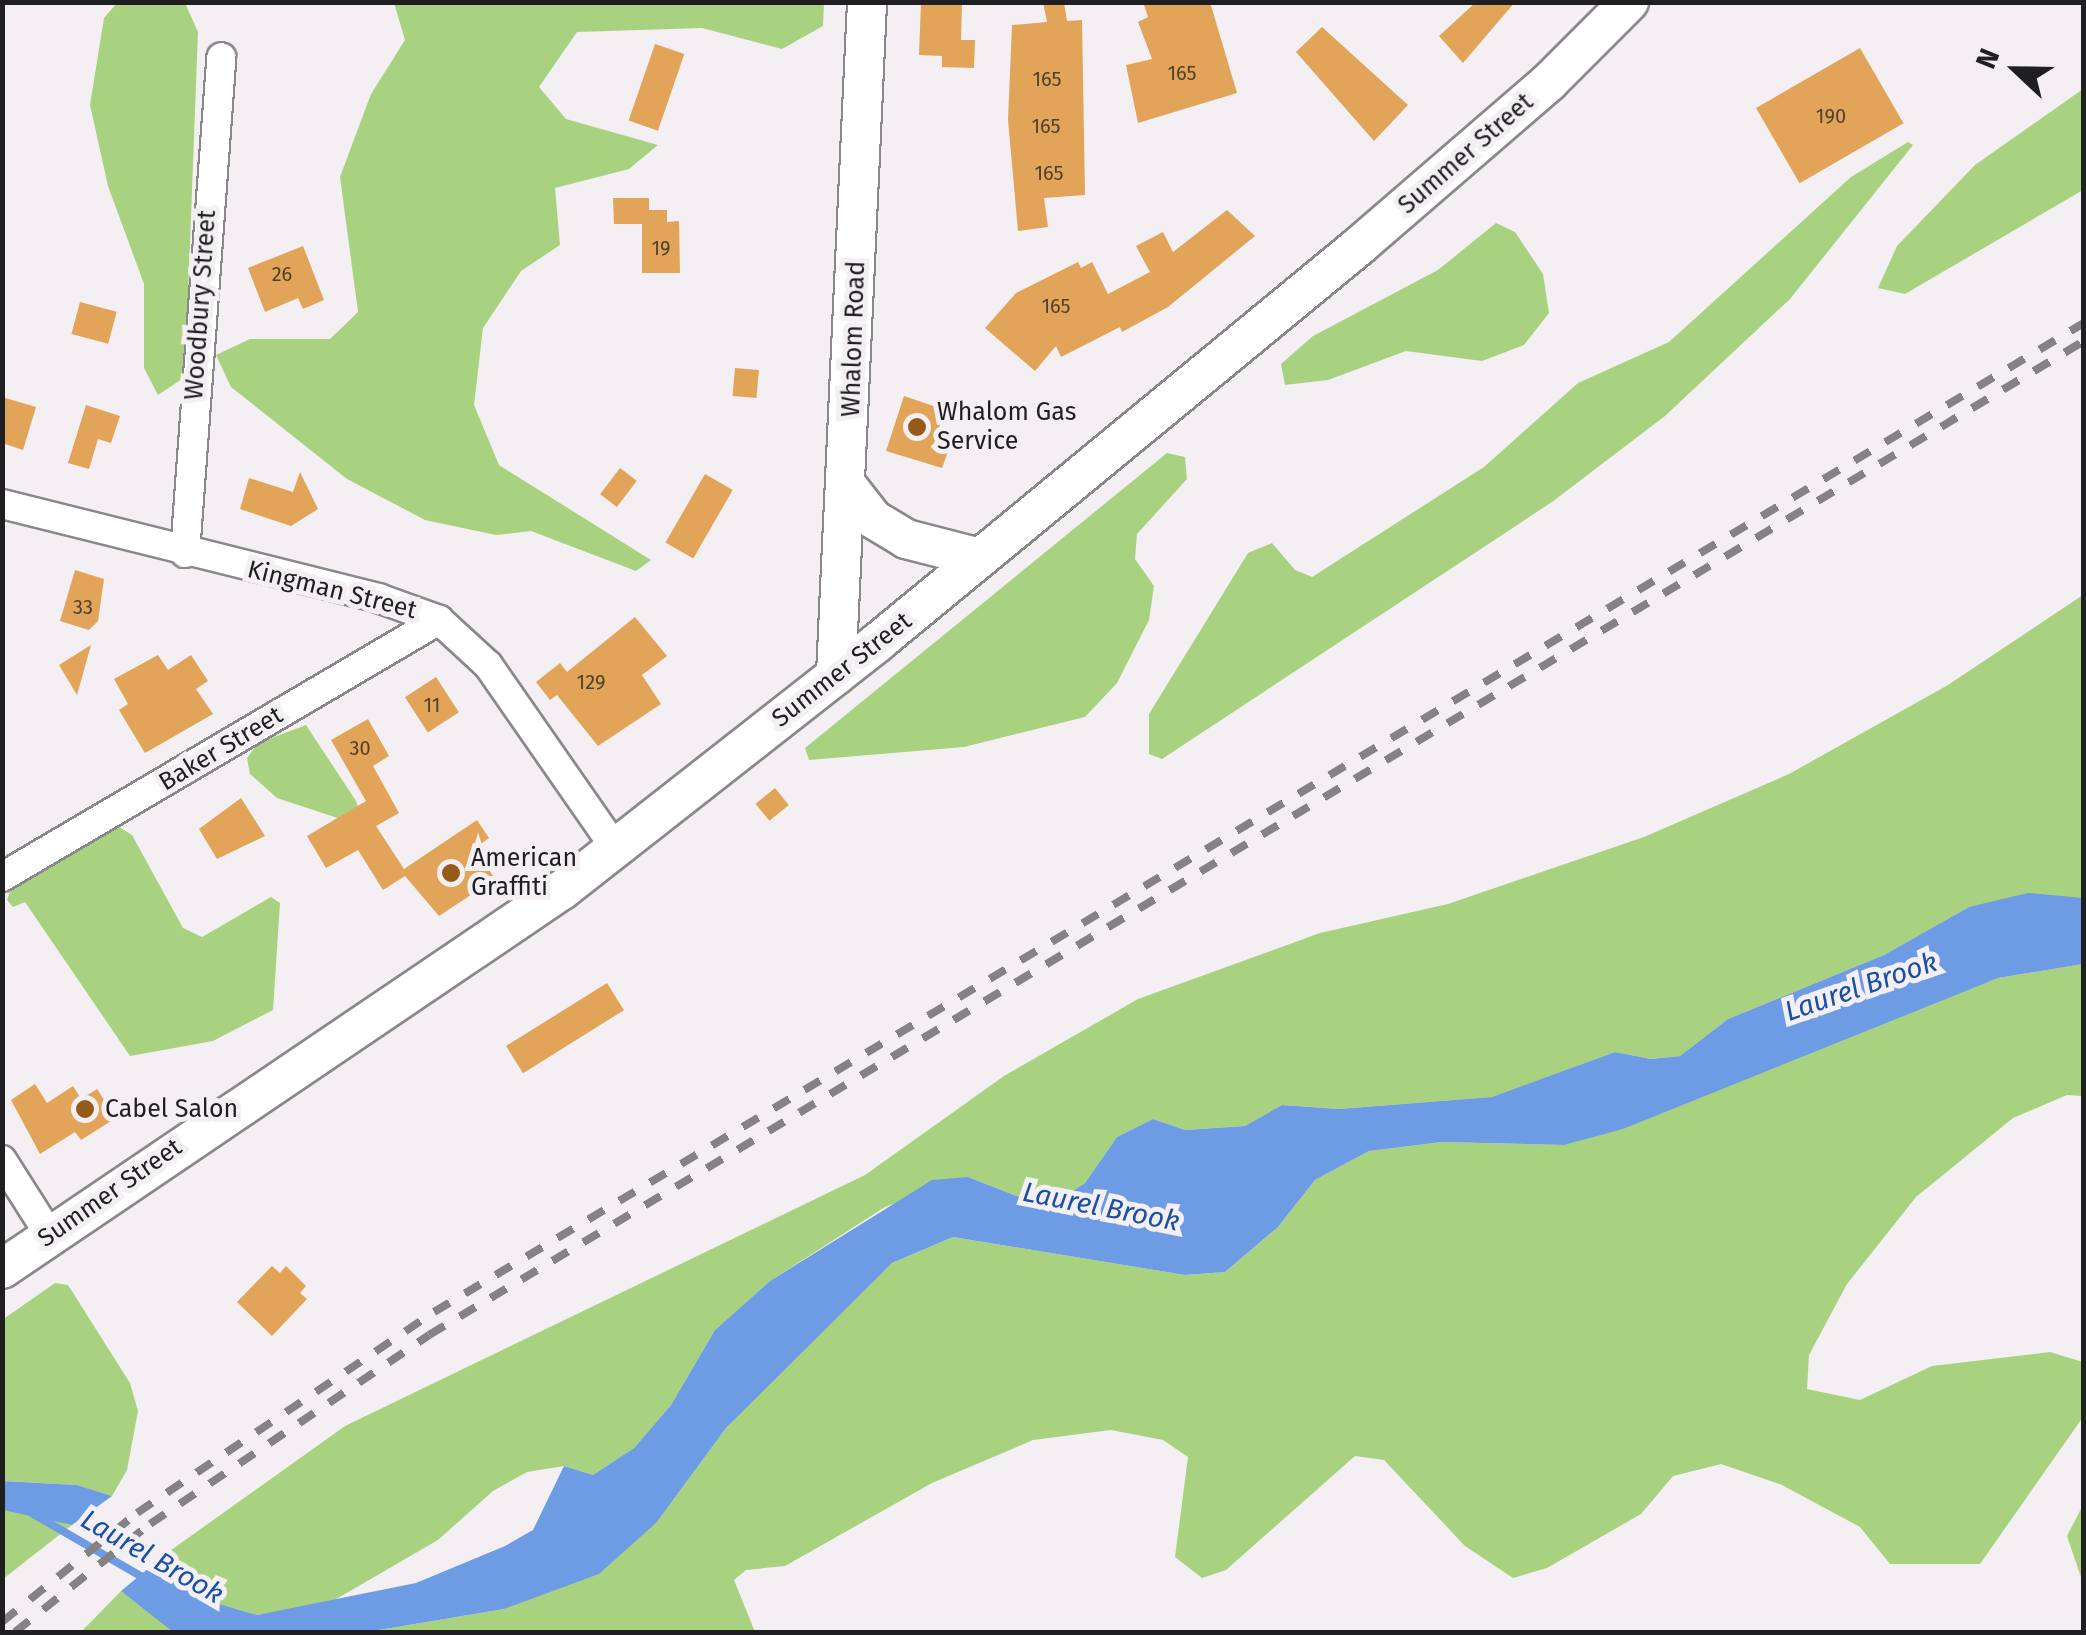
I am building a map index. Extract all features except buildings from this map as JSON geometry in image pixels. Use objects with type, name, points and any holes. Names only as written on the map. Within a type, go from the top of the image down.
[{"type":"main road","name":"Whalom Road","points":[[836,676],[849,488],[867,2]]},
{"type":"main road","name":"Summer Street","points":[[2,1270],[614,848],[836,676],[1482,142],[1629,2]]},
{"type":"main road","points":[[849,488],[873,518],[906,539],[980,558]]},
{"type":"street","name":"Woodbury Street","points":[[186,554],[221,58]]},
{"type":"street","name":"Kingman Street","points":[[2,504],[186,554],[378,598],[439,620],[488,665],[614,848]]},
{"type":"street","name":"Baker Street","points":[[2,877],[439,620]]},
{"type":"street","points":[[2,1160],[49,1234]]},
{"type":"green space","points":[[117,3],[185,3],[198,32],[185,377],[158,395],[144,368],[144,284],[108,186],[90,105],[104,18]]},
{"type":"green space","points":[[394,3],[824,3],[823,26],[782,49],[702,28],[577,32],[539,87],[566,119],[658,145],[629,169],[555,188],[560,245],[521,271],[483,328],[474,405],[499,465],[651,560],[636,571],[531,531],[496,535],[425,520],[347,479],[231,387],[216,355],[250,339],[330,339],[358,312],[340,177],[371,94],[405,40]]},
{"type":"green space","points":[[2083,89],[2083,190],[1905,294],[1878,288],[1897,246],[1975,165]]},
{"type":"green space","points":[[1908,142],[1913,145],[1790,299],[1665,416],[1552,502],[1162,759],[1149,754],[1149,714],[1248,553],[1272,543],[1295,570],[1312,577],[1484,467],[1578,383],[1669,342],[1851,177]]},
{"type":"green space","points":[[1496,223],[1515,232],[1543,274],[1549,313],[1524,345],[1482,361],[1406,351],[1328,380],[1285,385],[1281,364],[1313,336],[1438,270]]},
{"type":"green space","points":[[1167,453],[1185,457],[1187,479],[1137,534],[1135,559],[1154,586],[1149,620],[1117,683],[1085,717],[964,747],[809,760],[805,748]]},
{"type":"green space","points":[[2083,595],[2083,898],[1969,907],[1884,955],[1728,1019],[1680,1056],[1651,1059],[1615,1052],[1493,1097],[1339,1109],[1282,1105],[1245,1126],[1185,1130],[1153,1119],[1117,1137],[1085,1183],[1048,1208],[968,1177],[885,1207],[770,1281],[715,1330],[671,1405],[634,1448],[593,1475],[564,1466],[527,1472],[493,1491],[438,1540],[331,1602],[257,1615],[199,1598],[167,1553],[345,1426],[865,1175],[1004,1076],[1138,999],[1320,933],[1448,904],[1644,837],[1789,774],[1948,685]]},
{"type":"green space","points":[[306,725],[356,801],[365,827],[277,798],[250,774],[247,758],[258,743]]},
{"type":"green space","points":[[119,827],[132,835],[183,928],[202,937],[271,897],[280,903],[273,1010],[213,1041],[130,1056],[25,902],[13,907],[7,900],[14,880]]},
{"type":"green space","points":[[2083,964],[2083,1096],[2067,1095],[2013,1118],[1916,1197],[1847,1284],[1809,1355],[1807,1389],[1860,1400],[1932,1366],[2050,1352],[2083,1362],[2083,1417],[1980,1564],[1890,1564],[1860,1527],[1782,1485],[1721,1464],[1673,1476],[1641,1514],[1547,1568],[1513,1578],[1465,1546],[1384,1460],[1355,1456],[1226,1570],[1202,1578],[1175,1557],[1188,1457],[1163,1440],[1111,1430],[1033,1440],[932,1483],[785,1566],[746,1570],[734,1580],[755,1632],[367,1632],[504,1609],[657,1522],[726,1428],[830,1321],[892,1263],[953,1237],[1185,1275],[1225,1272],[1278,1227],[1315,1180],[1369,1151],[1442,1142],[1564,1145],[1998,978]]},
{"type":"green space","points":[[55,1283],[68,1285],[130,1383],[138,1411],[127,1470],[112,1496],[77,1485],[3,1481],[2,1320]]},
{"type":"green space","points":[[2083,1505],[2084,1583],[2067,1536]]},
{"type":"green space","points":[[3,1510],[15,1510],[72,1525],[3,1579]]},
{"type":"green space","points":[[121,1591],[134,1597],[173,1632],[81,1632]]},
{"type":"water","points":[[2028,893],[2083,898],[2083,964],[1998,978],[1623,1129],[1564,1145],[1442,1142],[1369,1151],[1315,1180],[1278,1227],[1225,1272],[1185,1275],[953,1237],[892,1263],[726,1428],[657,1522],[599,1574],[504,1609],[367,1632],[173,1632],[121,1591],[167,1553],[199,1598],[257,1615],[416,1583],[505,1546],[533,1530],[564,1466],[593,1475],[634,1448],[671,1405],[715,1330],[770,1281],[932,1180],[968,1177],[1048,1208],[1085,1183],[1117,1137],[1153,1119],[1185,1130],[1245,1126],[1282,1105],[1339,1109],[1492,1097],[1615,1052],[1651,1059],[1680,1056],[1728,1019],[1884,955],[1969,907]]},
{"type":"water","points":[[2,1481],[77,1485],[112,1496],[72,1525],[3,1510]]},
{"type":"waterway","name":"Laurel Brook","points":[[28,1511],[146,1579]]},
{"type":"railway","points":[[2,1622],[137,1513],[434,1312],[2084,323]]},
{"type":"railway","points":[[15,1632],[150,1524],[429,1335],[2084,341]]},
{"type":"place","name":"Whalom Gas Service","points":[[917,427]]},
{"type":"place","name":"American Graffiti","points":[[451,873]]},
{"type":"place","name":"Cabel Salon","points":[[85,1109]]}]
